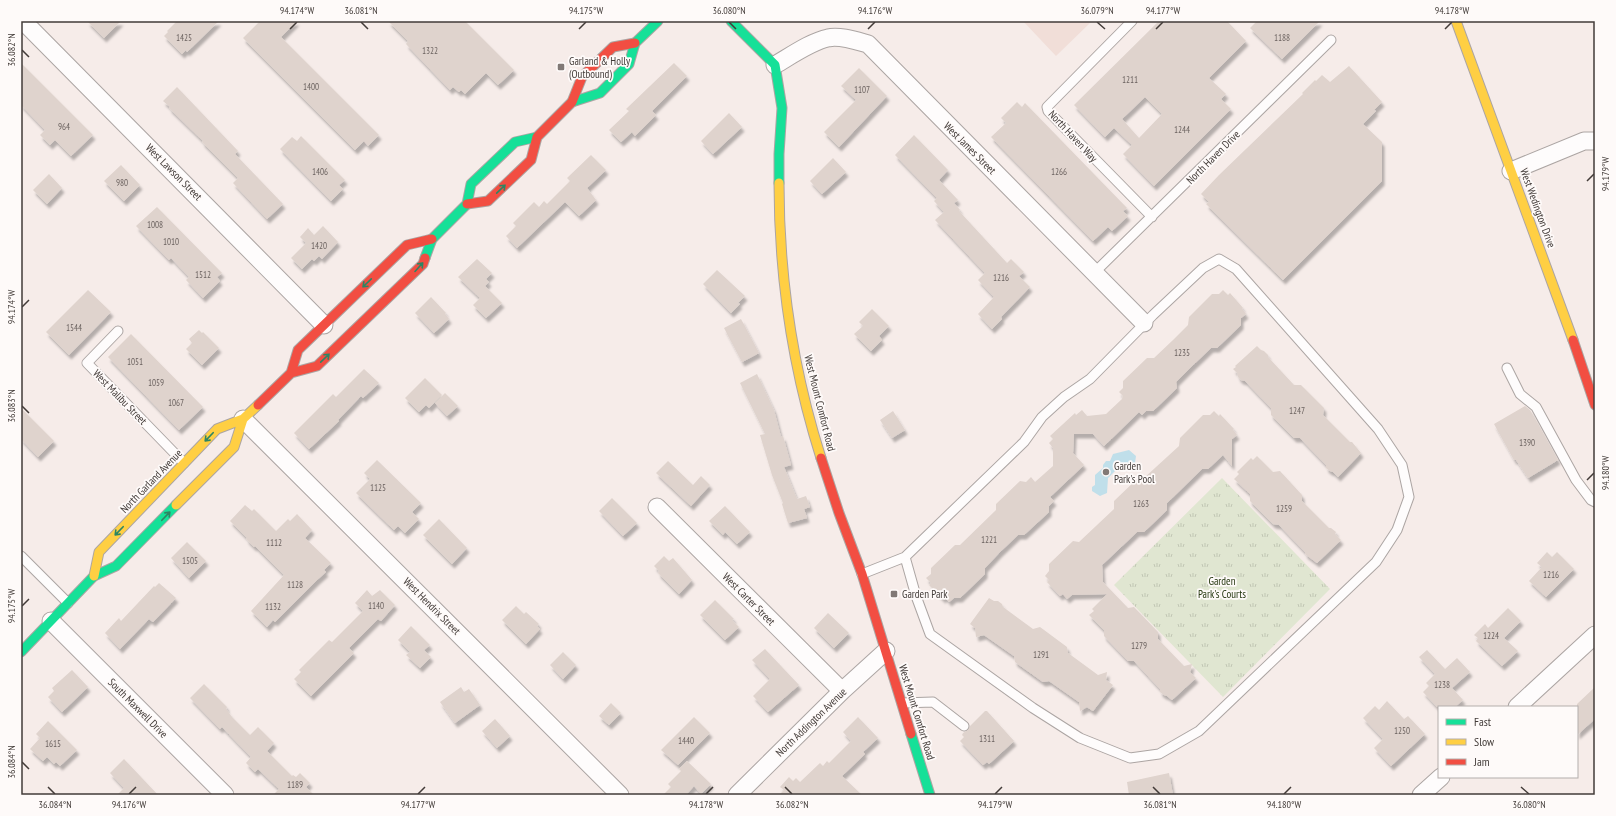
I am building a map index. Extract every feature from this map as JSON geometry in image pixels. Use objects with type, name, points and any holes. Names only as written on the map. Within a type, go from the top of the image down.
[{"type":"main road","points":[[572,102],[600,93],[629,64],[635,43],[658,21]]},
{"type":"main road","points":[[731,21],[775,65]]},
{"type":"main road","name":"West Wedington Drive","points":[[1456,21],[1595,405]]},
{"type":"main road","points":[[537,137],[515,142],[471,184],[467,204],[488,201],[494,196],[531,160],[537,137],[572,102],[582,77],[613,47],[635,43]]},
{"type":"main road","name":"West Mount Comfort Road","points":[[775,65],[782,108],[779,154],[779,211],[783,272],[800,379],[819,450],[839,513],[862,574],[930,795]]},
{"type":"main road","name":"North Garland Avenue","points":[[290,373],[317,366],[422,264],[432,239],[467,204]]},
{"type":"main road","name":"North Garland Avenue","points":[[94,576],[99,552],[217,429],[243,419],[290,373],[298,350],[407,246],[432,239]]},
{"type":"main road","name":"North Garland Avenue","points":[[21,652],[94,576],[116,566],[234,447],[243,419]]},
{"type":"street","name":"West Lawson Street","points":[[23,21],[324,325]]},
{"type":"street","name":"West James Street","points":[[775,65],[798,51],[828,38],[852,39],[868,44],[1144,324]]},
{"type":"street","points":[[1511,171],[1584,140],[1595,141]]},
{"type":"street","name":"West Hendrix Street","points":[[243,419],[620,795]]},
{"type":"street","name":"West Carter Street","points":[[657,507],[842,691]]},
{"type":"street","name":"South Maxwell Drive","points":[[51,621],[225,795]]},
{"type":"street","points":[[1518,706],[1595,635]]},
{"type":"street","name":"North Addington Avenue","points":[[737,795],[842,691],[886,651]]},
{"type":"street","points":[[1421,795],[1440,778]]},
{"type":"lane","name":"North Haven Way","points":[[1132,21],[1047,107],[1048,111],[1152,217]]},
{"type":"lane","name":"North Haven Drive","points":[[1094,273],[1331,40]]},
{"type":"lane","points":[[862,574],[905,557],[1024,442],[1042,417],[1064,397],[1090,379],[1144,324],[1203,268],[1219,259],[1236,269],[1378,429],[1402,465],[1409,496],[1398,530],[1376,562],[1199,731],[1159,754],[1130,758],[1080,738],[1033,708],[930,634],[916,596],[905,557]]},
{"type":"lane","name":"West Malibu Street","points":[[118,331],[87,363],[184,463]]},
{"type":"lane","points":[[1507,368],[1520,394],[1536,407],[1576,480],[1591,500],[1595,502]]},
{"type":"lane","points":[[21,556],[68,603]]},
{"type":"lane","points":[[902,703],[933,702],[964,726]]},
{"type":"shaded area","points":[[1023,21],[1092,21],[1056,56]]},
{"type":"green space","name":"Garden Park's Courts","points":[[1222,478],[1330,589],[1223,697],[1114,585]]},
{"type":"water","name":"Garden Park's Pool","points":[[1129,450],[1136,456],[1135,463],[1132,467],[1118,468],[1108,478],[1107,493],[1100,496],[1092,491],[1092,487],[1095,485],[1095,475],[1103,468],[1106,461],[1110,461],[1113,454]]},
{"type":"building","points":[[87,21],[121,21],[104,38]]},
{"type":"building","points":[[177,21],[219,21],[187,52],[186,50],[182,54],[164,36]]},
{"type":"building","points":[[260,21],[297,21],[281,37],[379,135],[368,146],[364,141],[355,150],[243,38]]},
{"type":"building","points":[[388,21],[465,21],[514,70],[498,85],[486,73],[465,94],[461,90],[459,92],[453,87],[450,90],[406,44],[408,41]]},
{"type":"building","points":[[1159,21],[1227,21],[1246,41],[1209,78],[1226,94],[1221,99],[1231,109],[1154,186],[1123,154],[1132,145],[1114,128],[1105,137],[1074,105]],"holes":[[[1145,97],[1162,114],[1139,138],[1122,119]]]},
{"type":"building","points":[[1257,21],[1320,21],[1282,59],[1250,28]]},
{"type":"building","points":[[21,63],[93,135],[71,156],[55,140],[50,145],[40,135],[45,130],[21,105]]},
{"type":"building","points":[[674,63],[687,76],[652,111],[656,115],[635,136],[632,132],[621,142],[609,130],[629,111],[626,109]]},
{"type":"building","points":[[1349,66],[1382,102],[1374,110],[1376,111],[1363,124],[1382,142],[1382,181],[1283,280],[1206,204],[1209,202],[1201,194],[1303,94],[1302,93],[1315,80],[1316,81],[1322,75],[1330,82]]},
{"type":"building","points":[[859,68],[887,96],[839,147],[824,132],[856,100],[841,86]]},
{"type":"building","points":[[177,87],[238,151],[235,154],[283,204],[267,219],[233,183],[238,178],[163,101]]},
{"type":"building","points":[[1017,102],[1022,107],[1025,103],[1127,208],[1123,211],[1128,216],[1112,231],[1108,227],[1093,241],[991,137],[1006,123],[1001,118]]},
{"type":"building","points":[[729,113],[742,127],[713,154],[701,141]]},
{"type":"building","points":[[914,135],[948,170],[939,180],[958,200],[954,203],[960,210],[959,211],[1007,263],[1011,259],[1024,272],[1019,276],[1030,287],[1001,317],[1002,319],[992,329],[978,314],[994,297],[978,280],[985,273],[935,220],[944,212],[934,201],[937,198],[895,155]]},
{"type":"building","points":[[301,136],[345,180],[339,185],[343,189],[331,201],[280,149],[292,137],[297,141]]},
{"type":"building","points":[[591,155],[606,170],[587,188],[596,200],[579,216],[565,202],[517,248],[506,236],[516,226],[513,223],[534,202],[539,207],[544,201],[547,204],[570,181],[567,178]]},
{"type":"building","points":[[833,158],[846,172],[822,194],[810,181]]},
{"type":"building","points":[[121,165],[140,185],[124,201],[104,181]]},
{"type":"building","points":[[49,174],[62,188],[47,204],[33,190]]},
{"type":"building","points":[[157,207],[222,273],[217,277],[220,281],[203,298],[186,280],[189,277],[171,258],[169,260],[136,226]]},
{"type":"building","points":[[323,226],[338,242],[322,259],[319,256],[314,261],[312,259],[302,269],[291,258],[306,243],[300,237],[308,228],[314,235]]},
{"type":"building","points":[[477,259],[492,273],[486,279],[489,282],[485,286],[502,303],[486,318],[473,305],[480,298],[458,277]]},
{"type":"building","points":[[717,270],[745,296],[738,303],[740,304],[731,313],[703,284]]},
{"type":"building","points":[[88,290],[111,312],[69,355],[46,332]]},
{"type":"building","points":[[1223,290],[1228,295],[1230,293],[1243,308],[1242,309],[1246,314],[1241,318],[1241,325],[1217,348],[1211,348],[1192,366],[1176,382],[1177,388],[1153,411],[1146,411],[1142,415],[1139,412],[1104,446],[1093,434],[1074,434],[1073,453],[1084,465],[1050,497],[1054,501],[1049,506],[1049,512],[1024,535],[1018,535],[1000,552],[985,568],[985,574],[960,598],[954,598],[949,602],[945,597],[943,599],[929,585],[931,583],[926,578],[931,574],[931,568],[955,545],[960,545],[996,510],[996,504],[1020,481],[1026,482],[1031,477],[1035,482],[1053,466],[1053,448],[1049,443],[1053,439],[1050,436],[1075,413],[1076,415],[1082,410],[1087,416],[1106,414],[1122,399],[1123,396],[1119,392],[1123,388],[1123,381],[1147,358],[1154,358],[1173,340],[1188,325],[1189,317],[1212,294],[1219,294]]},
{"type":"building","points":[[431,297],[446,313],[445,314],[449,319],[434,333],[415,313]]},
{"type":"building","points":[[872,309],[889,326],[879,336],[882,340],[871,351],[854,334],[863,326],[859,322]]},
{"type":"building","points":[[741,319],[759,353],[742,362],[724,328]]},
{"type":"building","points":[[199,330],[219,348],[202,365],[186,349],[192,343],[189,339]]},
{"type":"building","points":[[131,334],[203,407],[179,430],[108,357]]},
{"type":"building","points":[[1257,346],[1268,355],[1268,357],[1294,385],[1301,385],[1324,408],[1323,415],[1350,442],[1352,442],[1361,453],[1338,477],[1326,468],[1326,465],[1300,438],[1294,438],[1271,415],[1271,408],[1245,381],[1238,377],[1237,373],[1233,369]]},
{"type":"building","points":[[364,369],[379,383],[363,398],[361,396],[338,420],[339,421],[309,449],[294,433],[333,394],[336,397]]},
{"type":"building","points":[[757,374],[774,410],[781,437],[783,436],[791,465],[784,467],[797,499],[806,496],[810,507],[804,509],[807,518],[788,523],[782,504],[783,503],[772,475],[760,435],[765,434],[740,383]]},
{"type":"building","points":[[425,378],[442,395],[429,408],[426,405],[419,412],[405,398]]},
{"type":"building","points":[[445,393],[458,406],[447,416],[435,403]]},
{"type":"building","points":[[1525,406],[1530,410],[1558,460],[1528,478],[1516,460],[1514,460],[1494,424]]},
{"type":"building","points":[[21,408],[54,441],[38,457],[21,439]]},
{"type":"building","points":[[893,411],[905,430],[892,438],[880,420]]},
{"type":"building","points":[[1214,411],[1219,416],[1220,414],[1234,429],[1233,430],[1237,435],[1232,439],[1232,466],[1223,455],[1208,469],[1202,469],[1167,503],[1167,510],[1144,532],[1137,532],[1102,565],[1103,582],[1128,608],[1134,607],[1158,632],[1158,639],[1184,666],[1192,664],[1190,672],[1196,678],[1172,700],[1160,692],[1160,689],[1134,661],[1128,661],[1104,636],[1104,630],[1089,615],[1094,611],[1092,609],[1107,594],[1072,595],[1067,599],[1063,594],[1060,596],[1047,582],[1049,580],[1045,576],[1049,571],[1049,564],[1073,541],[1079,542],[1114,509],[1114,501],[1138,478],[1144,478],[1179,446],[1180,438],[1203,415],[1210,415]]},
{"type":"building","points":[[1257,456],[1273,472],[1280,471],[1302,495],[1302,501],[1329,528],[1336,532],[1335,534],[1341,540],[1317,563],[1305,554],[1305,552],[1279,525],[1273,524],[1250,501],[1250,494],[1234,479],[1239,474],[1237,472],[1251,458],[1253,460]]},
{"type":"building","points":[[377,460],[421,503],[412,512],[419,519],[405,533],[398,526],[394,530],[356,493],[370,479],[364,473]]},
{"type":"building","points":[[668,461],[693,485],[701,476],[710,485],[691,506],[656,473]]},
{"type":"building","points":[[612,498],[637,523],[623,536],[599,511]]},
{"type":"building","points":[[245,505],[252,511],[254,509],[276,531],[288,519],[290,521],[297,514],[312,530],[305,538],[331,563],[324,570],[326,572],[275,622],[273,620],[267,627],[251,611],[284,575],[246,539],[247,538],[230,521]]},
{"type":"building","points":[[725,506],[750,532],[737,544],[725,532],[723,535],[709,521]]},
{"type":"building","points":[[439,519],[467,548],[452,564],[423,535]]},
{"type":"building","points":[[187,542],[206,561],[189,578],[171,558]]},
{"type":"building","points":[[1547,552],[1552,557],[1557,552],[1574,569],[1546,597],[1529,581],[1542,567],[1537,563]]},
{"type":"building","points":[[664,556],[669,561],[673,558],[692,580],[679,594],[658,573],[659,571],[654,566]]},
{"type":"building","points":[[159,583],[176,598],[153,622],[149,619],[120,649],[105,633],[119,618],[121,621],[154,586],[155,587]]},
{"type":"building","points":[[367,590],[372,596],[380,590],[395,605],[381,621],[378,619],[349,648],[354,653],[311,696],[294,679],[301,672],[299,670],[329,640],[332,642],[363,611],[355,603]]},
{"type":"building","points":[[989,598],[994,601],[998,601],[1003,607],[1033,629],[1040,627],[1067,647],[1068,653],[1098,675],[1107,672],[1106,680],[1113,685],[1093,711],[1087,707],[1080,711],[1079,702],[1049,681],[1043,682],[1015,662],[1014,656],[984,635],[976,637],[975,628],[970,624]]},
{"type":"building","points":[[715,600],[734,619],[732,620],[739,627],[725,640],[700,615]]},
{"type":"building","points":[[516,606],[524,614],[526,612],[539,624],[537,626],[540,629],[526,644],[502,620]]},
{"type":"building","points":[[1508,608],[1521,621],[1504,638],[1518,651],[1502,666],[1476,641],[1478,638],[1474,635],[1485,624],[1488,628]]},
{"type":"building","points":[[828,613],[849,633],[834,648],[814,628]]},
{"type":"building","points":[[411,626],[430,645],[424,650],[431,657],[420,668],[406,655],[410,652],[398,640]]},
{"type":"building","points":[[765,649],[799,685],[768,712],[753,696],[770,679],[752,660]]},
{"type":"building","points":[[1427,650],[1445,669],[1457,658],[1470,672],[1452,688],[1463,700],[1456,706],[1437,707],[1423,692],[1429,686],[1426,683],[1435,674],[1419,657]]},
{"type":"building","points":[[563,652],[576,665],[563,679],[550,665]]},
{"type":"building","points":[[72,670],[88,687],[62,712],[48,697],[54,691],[52,688]]},
{"type":"building","points":[[204,684],[227,707],[226,709],[232,717],[250,735],[258,727],[274,743],[267,751],[292,776],[293,775],[296,777],[300,773],[310,783],[306,787],[314,795],[273,795],[279,789],[258,769],[255,772],[246,763],[251,757],[222,727],[220,729],[190,698]]},
{"type":"building","points":[[461,687],[464,692],[469,689],[480,705],[455,723],[440,702]]},
{"type":"building","points":[[1595,687],[1595,719],[1578,734],[1578,706],[1577,704]]},
{"type":"building","points":[[1387,701],[1404,719],[1408,716],[1425,734],[1391,766],[1374,748],[1383,739],[1363,718],[1375,706],[1379,710]]},
{"type":"building","points":[[611,703],[621,713],[609,725],[599,716]]},
{"type":"building","points":[[985,711],[987,711],[1014,741],[989,764],[987,762],[983,765],[960,741],[964,737],[962,735],[963,733],[968,730]]},
{"type":"building","points":[[694,717],[710,733],[678,765],[661,750]]},
{"type":"building","points":[[858,717],[878,738],[863,752],[865,754],[842,776],[862,795],[779,795],[784,790],[780,787],[789,777],[793,781],[796,778],[800,782],[820,763],[823,766],[827,761],[829,763],[851,741],[843,732]]},
{"type":"building","points":[[495,719],[510,736],[497,748],[482,731]]},
{"type":"building","points":[[48,721],[77,750],[60,766],[56,762],[54,764],[47,757],[43,761],[30,749],[40,738],[36,734]]},
{"type":"building","points":[[124,759],[158,795],[117,795],[124,788],[110,773]]},
{"type":"building","points":[[687,761],[711,784],[701,794],[694,786],[686,795],[663,795],[671,787],[668,784],[681,771],[679,769]]},
{"type":"building","points":[[1169,773],[1173,795],[1129,795],[1127,782]]},
{"type":"traffic: fast","points":[[572,102],[600,93],[629,64],[635,43],[658,21]]},
{"type":"traffic: fast","points":[[731,21],[775,65],[782,108],[779,183]]},
{"type":"traffic: fast","points":[[425,258],[432,239],[467,204],[471,184],[515,142],[537,137]]},
{"type":"traffic: fast","points":[[21,652],[94,576],[116,566],[176,505]]},
{"type":"traffic: fast","points":[[911,734],[930,795]]},
{"type":"traffic: slow","points":[[1456,21],[1573,340]]},
{"type":"traffic: slow","points":[[779,183],[785,288],[795,357],[811,425],[821,458]]},
{"type":"traffic: slow","points":[[94,576],[99,552],[217,429],[243,419],[258,405]]},
{"type":"traffic: slow","points":[[176,505],[234,447],[243,419]]},
{"type":"traffic: jam","points":[[467,204],[488,201],[531,160],[537,137],[572,102],[582,77],[613,47],[635,43]]},
{"type":"traffic: jam","points":[[258,405],[291,373],[298,350],[407,245],[432,239]]},
{"type":"traffic: jam","points":[[291,373],[317,366],[423,264],[425,258]]},
{"type":"traffic: jam","points":[[1573,340],[1595,405]]},
{"type":"traffic: jam","points":[[821,458],[839,513],[862,574],[911,734]]},
{"type":"place","name":"Garland & Holly (Outbound)","points":[[561,67]]},
{"type":"place","name":"Garden Park's Pool","points":[[1106,472]]},
{"type":"place","name":"Garden Park","points":[[894,594]]}]
